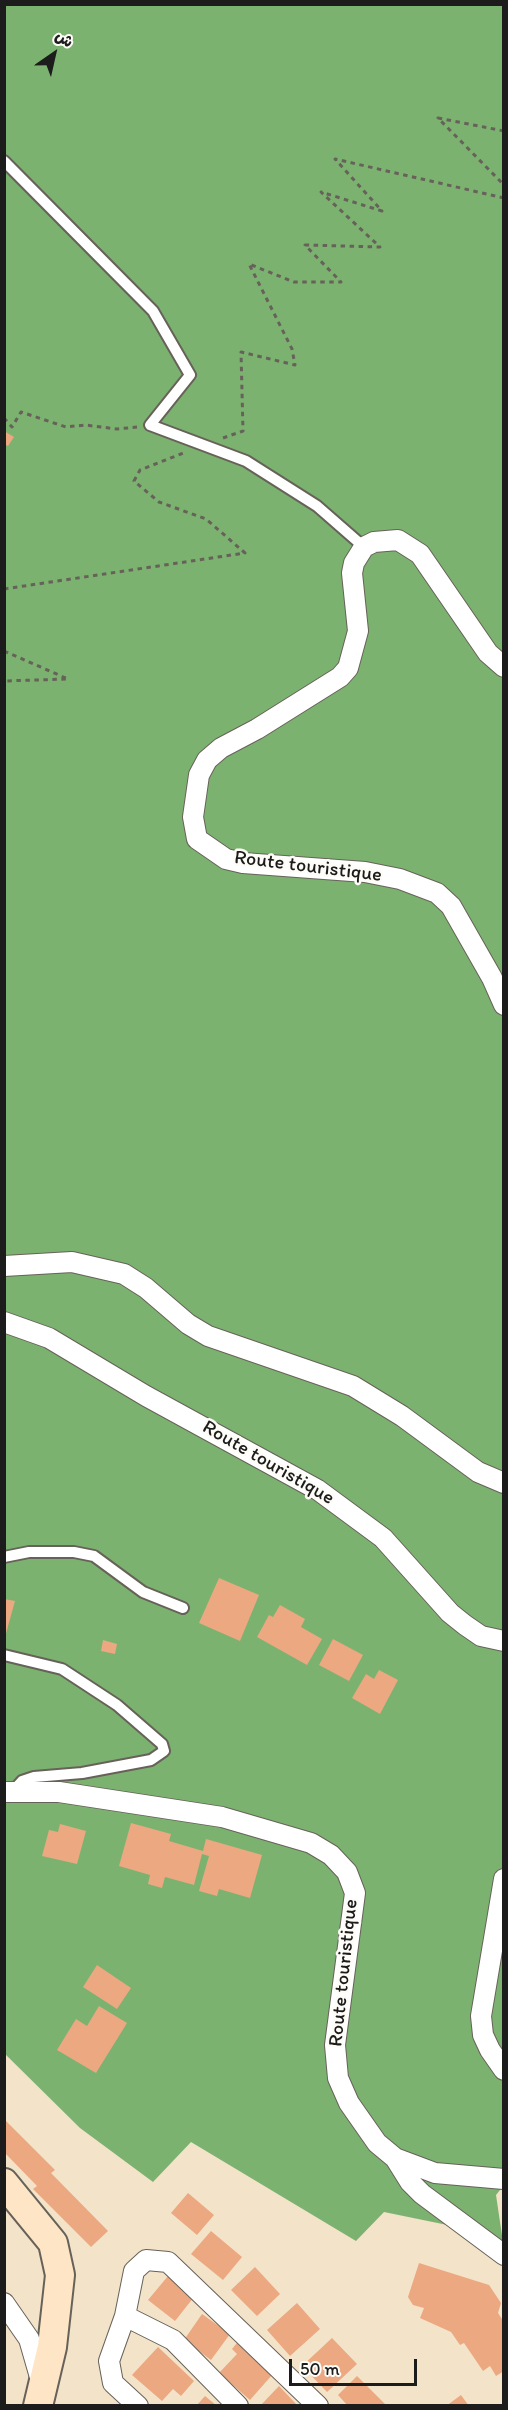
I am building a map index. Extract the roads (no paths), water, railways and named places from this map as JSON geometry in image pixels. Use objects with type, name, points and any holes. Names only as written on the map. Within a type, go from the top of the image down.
[{"type":"main road","points":[[4,2184],[52,2243],[60,2275],[52,2347],[40,2395]]},
{"type":"street","points":[[364,548],[374,542],[398,540],[410,545],[431,567],[488,653],[504,667]]},
{"type":"street","name":"Route touristique","points":[[364,548],[354,563],[352,573],[358,631],[348,668],[340,676],[257,729],[221,748],[207,760],[199,775],[195,793],[194,830],[197,839],[226,859],[243,863],[365,872],[400,879],[437,893],[451,906],[492,978],[504,1005]]},
{"type":"street","points":[[4,1266],[72,1262],[123,1274],[146,1288],[188,1324],[208,1336],[353,1386],[402,1416],[478,1472],[494,1481],[504,1482]]},
{"type":"street","name":"Route touristique","points":[[4,1322],[49,1338],[146,1396],[318,1490],[383,1538],[450,1613],[481,1636],[504,1641]]},
{"type":"street","name":"Route touristique","points":[[8,1792],[59,1792],[222,1818],[310,1843],[331,1854],[347,1872],[355,1893],[335,2045],[338,2078],[349,2103],[377,2143],[395,2158],[435,2173],[504,2179]]},
{"type":"street","points":[[504,1879],[481,2016],[483,2034],[490,2050],[504,2070]]},
{"type":"street","points":[[395,2158],[410,2182],[422,2194],[504,2255]]},
{"type":"street","points":[[138,2406],[113,2384],[109,2361],[125,2316],[134,2271],[146,2260],[168,2262],[318,2406]]},
{"type":"street","points":[[4,2303],[29,2339],[40,2395]]},
{"type":"street","points":[[125,2316],[173,2340],[238,2406]]},
{"type":"lane","points":[[4,161],[153,311],[190,375],[150,425],[246,461],[317,506],[364,548]]},
{"type":"lane","points":[[4,1557],[29,1552],[74,1552],[94,1556],[143,1592],[183,1608]]},
{"type":"lane","points":[[4,1655],[62,1669],[117,1705],[162,1744],[164,1751],[151,1760],[82,1773],[34,1777],[22,1781],[8,1792]]}]
